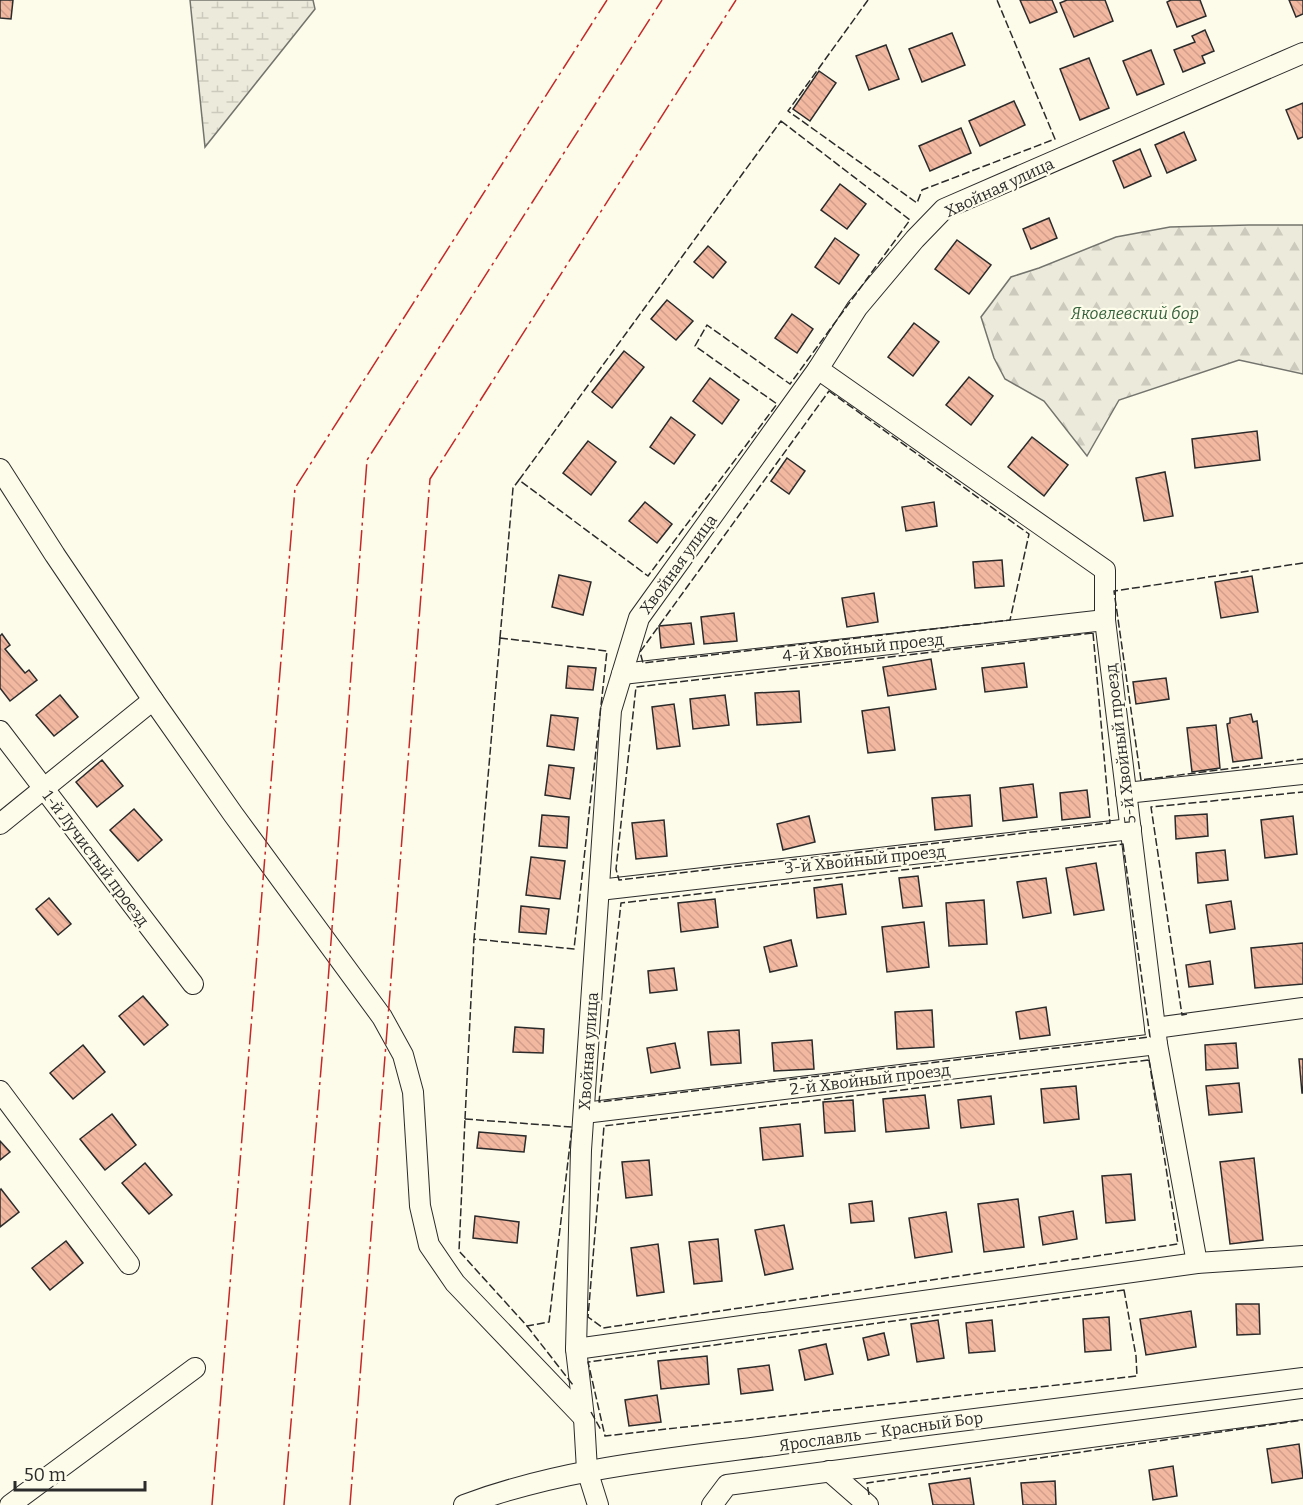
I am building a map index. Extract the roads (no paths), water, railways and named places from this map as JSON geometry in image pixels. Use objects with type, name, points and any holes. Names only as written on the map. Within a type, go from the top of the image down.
[{"type":"street","name":"Хвойная улица","points":[[598,1505],[587,1470],[576,1349],[584,1113],[611,710],[639,618],[818,369],[857,308],[915,239],[944,209],[1303,53]]},
{"type":"street","name":"5-й Хвойный проезд","points":[[818,369],[1105,570],[1105,620],[1156,1036],[1197,1263]]},
{"type":"street","points":[[0,469],[153,700],[233,814],[382,1017],[403,1055],[412,1092],[420,1206],[429,1245],[455,1283],[584,1418]]},
{"type":"street","name":"4-й Хвойный проезд","points":[[622,674],[1105,620]]},
{"type":"street","points":[[0,824],[153,700]]},
{"type":"street","name":"1-й Лучистый проезд","points":[[0,731],[193,984]]},
{"type":"street","points":[[1126,793],[1303,774]]},
{"type":"street","name":"3-й Хвойный проезд","points":[[599,890],[1131,829]]},
{"type":"street","name":"2-й Хвойный проезд","points":[[584,1113],[1156,1036],[1303,1008]]},
{"type":"street","points":[[0,1091],[129,1264]]},
{"type":"street","points":[[576,1349],[1197,1263],[1303,1256]]},
{"type":"street","points":[[10,1505],[195,1368]]},
{"type":"street","name":"Ярославль — Красный Бор","points":[[464,1505],[496,1493],[587,1470],[954,1420],[1303,1378]]},
{"type":"street","points":[[712,1505],[728,1485],[1303,1409]]},
{"type":"street","points":[[829,1471],[868,1505]]},
{"type":"park label","name":"Яковлевский бор","points":[[1135,313]]}]
